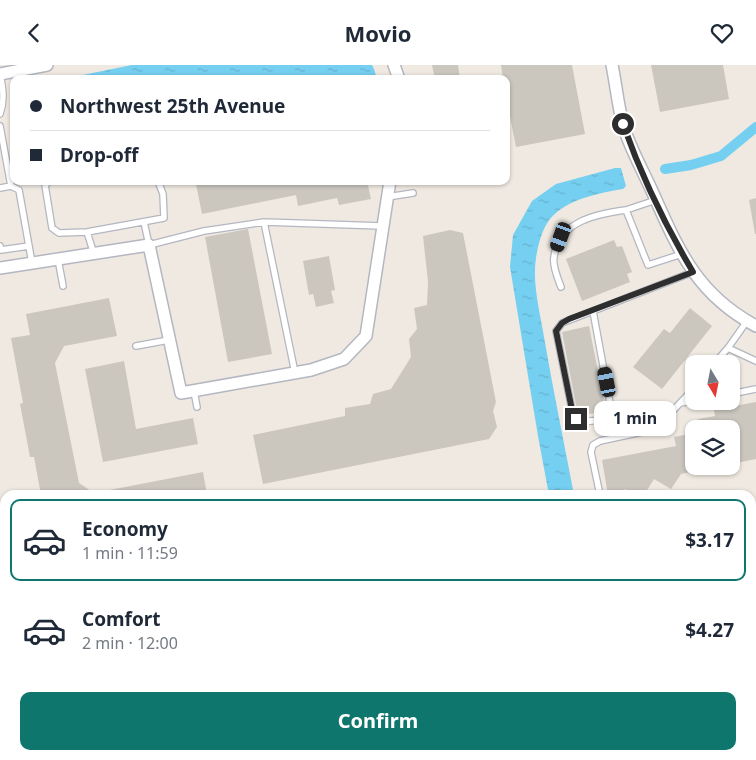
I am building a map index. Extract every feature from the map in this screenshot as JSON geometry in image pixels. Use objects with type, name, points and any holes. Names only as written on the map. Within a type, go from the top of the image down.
[{"type":"street","points":[[0,74],[47,65]]},
{"type":"street","points":[[612,65],[623,124],[631,147],[682,254],[693,272],[719,301],[751,323]]},
{"type":"street","points":[[0,268],[149,245],[181,393],[310,370],[344,359],[366,336],[389,185]]},
{"type":"lane","points":[[0,74],[4,104],[0,114]]},
{"type":"lane","points":[[0,126],[10,181]]},
{"type":"lane","points":[[45,185],[52,228],[59,233],[87,232],[164,218],[163,194],[160,185]]},
{"type":"lane","points":[[0,188],[11,186],[19,190],[32,263]]},
{"type":"lane","points":[[387,197],[413,193]]},
{"type":"lane","points":[[561,287],[553,258],[561,237],[578,221],[604,213],[626,210],[656,200]]},
{"type":"lane","points":[[626,210],[648,265],[682,254]]},
{"type":"lane","points":[[144,222],[149,245],[204,231],[264,222],[382,227]]},
{"type":"lane","points":[[264,222],[295,373]]},
{"type":"lane","points":[[87,232],[94,254]]},
{"type":"lane","points":[[0,249],[29,245]]},
{"type":"lane","points":[[58,259],[63,286]]},
{"type":"lane","points":[[593,311],[611,409],[607,416],[585,422],[576,419],[572,410],[556,331],[562,323],[693,272]]},
{"type":"lane","points":[[722,355],[751,323]]},
{"type":"lane","points":[[136,346],[169,340]]},
{"type":"lane","points":[[728,348],[756,361]]},
{"type":"lane","points":[[740,392],[756,389]]},
{"type":"lane","points":[[194,391],[197,407]]},
{"type":"lane","points":[[599,490],[592,453],[593,445],[600,441],[656,429],[685,398]]},
{"type":"lane","points":[[680,403],[685,402]]},
{"type":"water","points":[[132,65],[372,65],[376,75],[83,75]]},
{"type":"water","points":[[621,168],[626,186],[623,189],[584,198],[565,206],[557,212],[545,227],[537,253],[535,277],[537,297],[573,490],[548,490],[510,267],[513,235],[532,201],[556,184]]},
{"type":"building","points":[[432,65],[458,65],[459,75],[434,75]]},
{"type":"building","points":[[501,65],[572,65],[585,134],[516,147],[510,116],[510,75],[502,75]]},
{"type":"building","points":[[651,65],[723,65],[729,99],[660,112]]},
{"type":"building","points":[[196,185],[368,185],[371,199],[339,205],[337,198],[298,206],[296,195],[202,214]]},
{"type":"building","points":[[756,198],[756,234],[755,234],[749,200]]},
{"type":"building","points":[[248,229],[272,354],[228,362],[205,237]]},
{"type":"building","points":[[450,230],[463,233],[496,402],[493,411],[497,427],[489,439],[263,484],[253,435],[345,416],[345,408],[370,404],[373,394],[391,389],[411,357],[409,339],[417,329],[414,308],[427,305],[428,282],[423,236]]},
{"type":"building","points":[[614,240],[617,247],[622,246],[632,272],[627,274],[630,282],[582,301],[566,259]]},
{"type":"building","points":[[329,256],[335,290],[331,291],[334,303],[316,307],[313,294],[309,295],[303,261]]},
{"type":"building","points":[[109,298],[117,336],[64,346],[55,363],[79,483],[90,490],[40,490],[34,457],[30,457],[20,404],[23,403],[11,338],[30,335],[26,314]]},
{"type":"building","points":[[690,308],[712,326],[689,355],[685,355],[685,360],[662,389],[633,367],[664,329],[670,333]]},
{"type":"building","points":[[589,326],[606,411],[578,416],[562,332]]},
{"type":"building","points":[[124,361],[136,429],[193,418],[198,444],[103,462],[85,369]]},
{"type":"building","points":[[756,402],[756,459],[740,462],[740,420],[698,419],[715,416],[714,410],[740,410],[740,405]]},
{"type":"building","points":[[685,435],[685,473],[681,474],[671,489],[654,479],[647,490],[607,490],[602,460],[676,446],[674,437]]},
{"type":"building","points":[[203,472],[206,490],[110,490]]},
{"type":"waterway","points":[[665,169],[691,165],[721,156],[756,127]]},
{"type":"route","points":[[576,419],[572,410],[556,331],[559,326],[569,319],[693,272],[676,243],[631,147],[623,124]]}]
